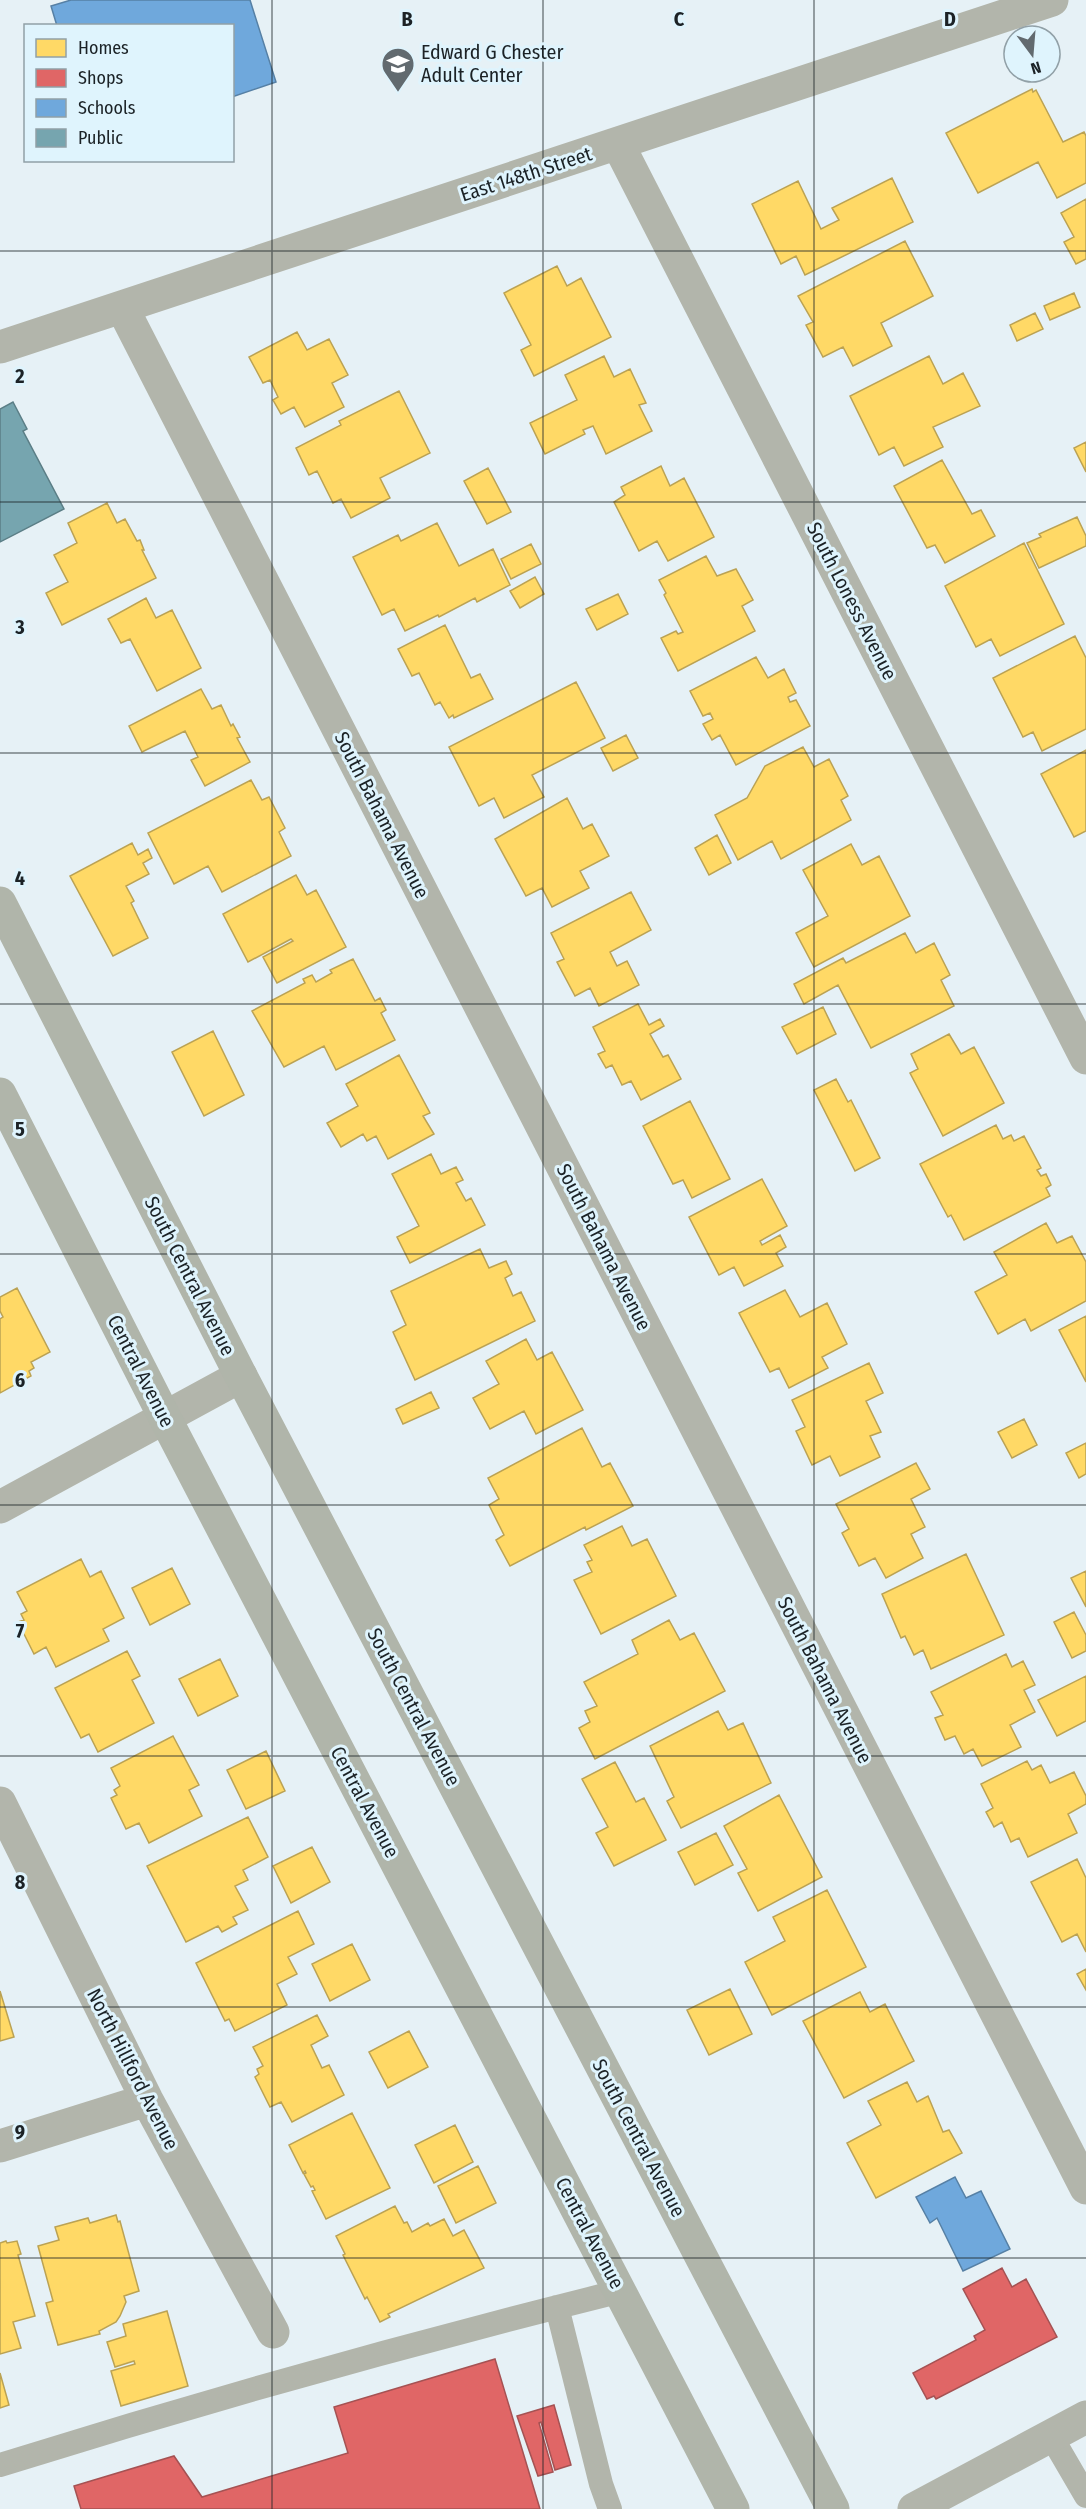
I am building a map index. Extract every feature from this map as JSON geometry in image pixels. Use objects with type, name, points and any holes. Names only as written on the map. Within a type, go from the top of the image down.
[{"type":"main road","name":"South Central Avenue","points":[[0,903],[241,1376],[833,2509]]},
{"type":"main road","name":"Central Avenue","points":[[0,1094],[165,1418],[733,2509]]},
{"type":"street","name":"East 148th Street","points":[[0,347],[1052,0]]},
{"type":"street","name":"South Loness Avenue","points":[[618,144],[1086,1058]]},
{"type":"street","name":"South Bahama Avenue","points":[[122,307],[1086,2188]]},
{"type":"street","points":[[0,1508],[241,1376]]},
{"type":"street","name":"North Hillford Avenue","points":[[0,1803],[147,2100],[273,2332]]},
{"type":"street","points":[[0,2146],[147,2100]]},
{"type":"street","points":[[914,2509],[1086,2417]]},
{"type":"lane","points":[[0,2465],[119,2427],[419,2342],[621,2291]]},
{"type":"lane","points":[[557,2307],[601,2484],[610,2509]]},
{"type":"lane","points":[[1051,2436],[1086,2496]]},
{"type":"building: Homes","points":[[1032,89],[1033,92],[1036,90],[1063,142],[1084,132],[1086,136],[1086,183],[1057,198],[1038,162],[978,193],[946,133]]},
{"type":"building: Homes","points":[[892,178],[913,222],[805,275],[796,256],[781,264],[752,204],[798,181],[821,229],[839,220],[832,208]]},
{"type":"building: Homes","points":[[1086,199],[1086,259],[1076,264],[1064,242],[1074,237],[1061,213]]},
{"type":"building: Homes","points":[[905,241],[933,296],[881,323],[892,346],[853,366],[843,347],[823,357],[806,325],[813,322],[798,296]]},
{"type":"building: Homes","points":[[557,266],[567,286],[581,278],[611,337],[534,376],[521,350],[531,345],[504,293]]},
{"type":"building: Homes","points":[[1074,293],[1080,307],[1050,320],[1044,306]]},
{"type":"building: Homes","points":[[1035,313],[1043,329],[1017,341],[1010,325]]},
{"type":"building: Homes","points":[[297,332],[307,350],[329,339],[348,375],[332,383],[344,407],[305,427],[294,407],[281,414],[273,400],[278,397],[270,380],[263,383],[249,357]]},
{"type":"building: Homes","points":[[604,356],[614,377],[630,369],[646,403],[639,405],[652,431],[606,454],[593,426],[583,430],[585,434],[545,454],[530,423],[577,400],[565,375]]},
{"type":"building: Homes","points":[[929,356],[943,384],[963,373],[980,406],[933,427],[943,447],[904,466],[894,447],[879,455],[850,396]]},
{"type":"building: Homes","points":[[399,391],[430,453],[380,478],[390,498],[351,518],[341,499],[333,503],[317,471],[309,475],[296,448],[341,425],[339,421]]},
{"type":"building: Homes","points":[[1086,442],[1086,472],[1074,448]]},
{"type":"building: Homes","points":[[942,460],[972,514],[981,510],[995,536],[945,563],[935,545],[927,548],[894,486]]},
{"type":"building: Homes","points":[[661,466],[670,486],[684,478],[714,537],[668,561],[657,541],[639,551],[614,502],[625,495],[621,487]]},
{"type":"building: Homes","points":[[488,468],[511,512],[487,524],[464,481]]},
{"type":"building: Homes","points":[[107,503],[117,523],[125,519],[137,541],[140,540],[144,550],[142,550],[156,578],[62,625],[46,593],[68,582],[54,555],[77,543],[68,523]]},
{"type":"building: Homes","points":[[1077,517],[1086,536],[1086,546],[1039,568],[1027,543],[1041,537],[1039,534]]},
{"type":"building: Homes","points":[[437,523],[459,566],[493,549],[510,585],[477,602],[475,598],[439,617],[438,615],[405,631],[394,609],[382,615],[353,557],[398,535],[401,541]]},
{"type":"building: Homes","points":[[1024,543],[1064,624],[1000,656],[991,639],[976,647],[945,586]]},
{"type":"building: Homes","points":[[531,544],[541,564],[511,579],[501,559]]},
{"type":"building: Homes","points":[[706,556],[717,576],[736,569],[753,600],[742,606],[755,631],[678,671],[661,638],[676,631],[678,634],[683,632],[659,580]]},
{"type":"building: Homes","points":[[535,577],[544,594],[520,608],[510,591]]},
{"type":"building: Homes","points":[[618,594],[628,614],[597,630],[586,609]]},
{"type":"building: Homes","points":[[146,598],[156,618],[172,610],[201,668],[157,691],[130,639],[121,643],[108,619]]},
{"type":"building: Homes","points":[[445,625],[471,678],[480,674],[493,699],[454,718],[453,715],[449,718],[440,702],[435,705],[419,673],[412,676],[398,649]]},
{"type":"building: Homes","points":[[1075,636],[1086,658],[1086,729],[1042,751],[1033,732],[1023,737],[993,678]]},
{"type":"building: Homes","points":[[756,657],[768,678],[784,669],[796,693],[788,697],[790,702],[796,700],[810,726],[736,765],[720,735],[712,740],[703,724],[713,719],[710,713],[703,716],[690,691]]},
{"type":"building: Homes","points":[[576,682],[605,738],[532,775],[544,797],[504,818],[494,798],[479,806],[449,747]]},
{"type":"building: Homes","points":[[201,689],[212,709],[221,705],[231,726],[233,724],[240,737],[237,738],[250,762],[205,786],[191,760],[198,757],[185,731],[142,752],[129,726]]},
{"type":"building: Homes","points":[[626,735],[638,758],[613,771],[601,748]]},
{"type":"building: Homes","points":[[803,747],[814,767],[829,759],[848,796],[841,800],[851,820],[781,859],[772,841],[738,860],[715,815],[747,798],[765,766]]},
{"type":"building: Homes","points":[[1086,750],[1086,831],[1074,837],[1041,774]]},
{"type":"building: Homes","points":[[251,780],[262,800],[269,797],[285,828],[279,832],[291,856],[222,892],[208,866],[174,884],[148,833]]},
{"type":"building: Homes","points":[[567,798],[583,829],[592,824],[609,856],[580,871],[589,888],[552,907],[542,888],[526,896],[495,839]]},
{"type":"building: Homes","points":[[717,835],[731,863],[709,875],[695,848]]},
{"type":"building: Homes","points":[[132,843],[138,855],[148,849],[152,858],[143,863],[149,874],[126,886],[134,901],[131,903],[148,938],[113,956],[70,876]]},
{"type":"building: Homes","points":[[851,844],[862,865],[879,856],[910,916],[814,967],[796,933],[828,916],[803,870]]},
{"type":"building: Homes","points":[[296,875],[307,895],[316,890],[346,947],[277,983],[263,957],[293,941],[291,939],[248,962],[223,914]]},
{"type":"building: Homes","points":[[631,892],[651,930],[610,952],[617,966],[627,961],[639,985],[599,1006],[590,988],[575,996],[557,962],[564,959],[551,933]]},
{"type":"building: Homes","points":[[905,933],[916,953],[934,943],[950,975],[941,980],[954,1006],[871,1048],[838,985],[804,1004],[794,984],[843,958],[846,963]]},
{"type":"building: Homes","points":[[353,959],[375,1001],[380,998],[386,1010],[381,1013],[395,1040],[336,1070],[324,1046],[284,1067],[252,1011],[305,983],[303,979],[312,975],[316,982],[332,973],[330,970]]},
{"type":"building: Homes","points":[[638,1004],[649,1025],[660,1019],[664,1026],[650,1034],[663,1057],[668,1055],[681,1079],[641,1100],[631,1081],[622,1085],[612,1065],[606,1068],[598,1054],[605,1051],[593,1027]]},
{"type":"building: Homes","points":[[823,1007],[836,1034],[797,1054],[782,1027]]},
{"type":"building: Homes","points":[[213,1031],[244,1095],[204,1116],[172,1052]]},
{"type":"building: Homes","points":[[949,1034],[961,1054],[974,1047],[1004,1103],[943,1136],[910,1073],[918,1069],[911,1054]]},
{"type":"building: Homes","points":[[399,1055],[430,1113],[423,1116],[434,1134],[388,1159],[376,1136],[367,1141],[363,1134],[341,1147],[327,1123],[358,1106],[346,1084]]},
{"type":"building: Homes","points":[[836,1079],[848,1102],[851,1100],[880,1158],[855,1171],[814,1090]]},
{"type":"building: Homes","points":[[690,1101],[730,1179],[692,1198],[683,1180],[673,1184],[643,1126]]},
{"type":"building: Homes","points":[[996,1125],[1003,1139],[1011,1135],[1014,1141],[1024,1136],[1041,1168],[1037,1170],[1041,1176],[1046,1174],[1051,1185],[1046,1188],[1050,1196],[964,1240],[951,1215],[948,1217],[920,1164]]},
{"type":"building: Homes","points":[[431,1154],[441,1174],[456,1167],[463,1180],[456,1183],[466,1201],[471,1198],[485,1225],[410,1263],[397,1237],[419,1226],[392,1174]]},
{"type":"building: Homes","points":[[762,1179],[787,1226],[760,1241],[762,1245],[780,1235],[786,1247],[776,1253],[783,1266],[744,1286],[734,1267],[719,1275],[689,1217]]},
{"type":"building: Homes","points":[[1046,1223],[1057,1243],[1072,1236],[1086,1262],[1086,1301],[1031,1331],[1025,1319],[998,1334],[975,1292],[1007,1275],[994,1252]]},
{"type":"building: Homes","points":[[480,1249],[489,1268],[506,1261],[512,1274],[505,1278],[513,1296],[521,1292],[535,1321],[415,1380],[393,1332],[406,1325],[391,1291]]},
{"type":"building: Homes","points":[[17,1288],[50,1352],[31,1362],[34,1368],[29,1371],[31,1376],[0,1393],[0,1319],[3,1317],[0,1311],[0,1297]]},
{"type":"building: Homes","points":[[785,1290],[800,1317],[827,1303],[847,1344],[822,1357],[828,1368],[789,1388],[779,1368],[770,1372],[739,1313]]},
{"type":"building: Homes","points":[[1086,1316],[1086,1382],[1059,1330]]},
{"type":"building: Homes","points":[[526,1339],[537,1360],[552,1352],[583,1410],[536,1434],[524,1411],[490,1429],[473,1398],[499,1384],[486,1361]]},
{"type":"building: Homes","points":[[869,1363],[883,1393],[866,1401],[881,1432],[870,1436],[880,1457],[840,1476],[830,1456],[812,1465],[796,1431],[805,1427],[792,1400]]},
{"type":"building: Homes","points":[[431,1392],[439,1408],[403,1424],[396,1409]]},
{"type":"building: Homes","points":[[1024,1419],[1037,1445],[1012,1458],[998,1432]]},
{"type":"building: Homes","points":[[582,1428],[602,1467],[610,1463],[633,1506],[586,1530],[585,1527],[510,1566],[496,1540],[504,1535],[489,1505],[499,1499],[488,1478]]},
{"type":"building: Homes","points":[[1086,1443],[1086,1474],[1079,1478],[1066,1453]]},
{"type":"building: Homes","points":[[916,1463],[930,1489],[911,1499],[925,1527],[911,1534],[923,1558],[886,1578],[875,1558],[859,1566],[842,1533],[849,1529],[836,1504]]},
{"type":"building: Homes","points":[[622,1526],[632,1546],[647,1539],[676,1596],[601,1634],[574,1580],[592,1572],[587,1562],[592,1560],[584,1545]]},
{"type":"building: Homes","points":[[966,1554],[1004,1635],[931,1669],[923,1650],[914,1655],[905,1636],[901,1638],[882,1594]]},
{"type":"building: Homes","points":[[81,1559],[90,1577],[101,1571],[124,1618],[103,1629],[109,1641],[56,1667],[46,1647],[34,1654],[18,1622],[24,1620],[21,1614],[27,1611],[17,1592]]},
{"type":"building: Homes","points":[[172,1568],[190,1604],[150,1625],[132,1588]]},
{"type":"building: Homes","points":[[1086,1571],[1086,1607],[1071,1578]]},
{"type":"building: Homes","points":[[1074,1612],[1086,1635],[1086,1651],[1072,1658],[1054,1622]]},
{"type":"building: Homes","points":[[669,1620],[680,1640],[694,1633],[725,1691],[595,1759],[579,1728],[590,1722],[585,1711],[597,1706],[584,1682],[638,1654],[632,1640]]},
{"type":"building: Homes","points":[[127,1651],[140,1676],[132,1680],[154,1723],[98,1752],[89,1734],[81,1738],[55,1688]]},
{"type":"building: Homes","points":[[1006,1654],[1012,1667],[1023,1661],[1035,1685],[1024,1690],[1035,1712],[1010,1725],[1021,1747],[982,1766],[973,1749],[964,1754],[955,1736],[945,1740],[935,1718],[943,1715],[931,1692]]},
{"type":"building: Homes","points":[[220,1659],[238,1696],[198,1716],[179,1679]]},
{"type":"building: Homes","points":[[1086,1676],[1086,1721],[1057,1736],[1038,1700]]},
{"type":"building: Homes","points":[[718,1711],[728,1730],[743,1723],[771,1783],[681,1828],[667,1801],[674,1797],[650,1746]]},
{"type":"building: Homes","points":[[173,1736],[199,1785],[189,1790],[202,1816],[149,1843],[139,1823],[126,1829],[111,1798],[117,1795],[114,1790],[120,1786],[111,1768]]},
{"type":"building: Homes","points":[[266,1751],[285,1791],[246,1809],[227,1770]]},
{"type":"building: Homes","points":[[1027,1761],[1032,1770],[1041,1765],[1050,1783],[1074,1772],[1086,1796],[1086,1804],[1068,1814],[1077,1833],[1028,1857],[1019,1838],[1011,1842],[1002,1822],[994,1827],[986,1812],[993,1808],[981,1784]]},
{"type":"building: Homes","points":[[615,1762],[636,1802],[644,1798],[666,1840],[614,1866],[596,1833],[608,1827],[582,1779]]},
{"type":"building: Homes","points":[[779,1795],[822,1877],[758,1911],[738,1873],[747,1869],[724,1826]]},
{"type":"building: Homes","points":[[248,1817],[268,1857],[243,1870],[248,1880],[235,1886],[248,1910],[233,1917],[237,1924],[222,1932],[218,1926],[186,1942],[147,1866]]},
{"type":"building: Homes","points":[[716,1833],[733,1865],[695,1885],[678,1852]]},
{"type":"building: Homes","points":[[312,1847],[330,1882],[291,1903],[273,1866]]},
{"type":"building: Homes","points":[[1077,1859],[1086,1878],[1086,1952],[1077,1934],[1062,1942],[1031,1882]]},
{"type":"building: Homes","points":[[827,1890],[866,1967],[772,2015],[745,1962],[785,1941],[773,1917]]},
{"type":"building: Homes","points":[[298,1911],[314,1944],[288,1957],[297,1974],[277,1984],[287,2005],[235,2031],[229,2019],[225,2021],[196,1963]]},
{"type":"building: Homes","points":[[352,1944],[370,1980],[330,2001],[312,1964]]},
{"type":"building: Homes","points":[[1086,1969],[1086,1990],[1077,1974]]},
{"type":"building: Homes","points":[[730,1989],[752,2034],[709,2055],[687,2010]]},
{"type":"building: Homes","points":[[0,1991],[14,2037],[0,2041]]},
{"type":"building: Homes","points":[[860,1992],[870,2012],[885,2004],[914,2061],[844,2098],[803,2021]]},
{"type":"building: Homes","points":[[317,2015],[328,2036],[311,2045],[322,2068],[329,2065],[344,2095],[292,2122],[281,2102],[270,2107],[255,2077],[259,2074],[257,2069],[263,2066],[253,2047]]},
{"type":"building: Homes","points":[[409,2031],[428,2067],[388,2088],[369,2052]]},
{"type":"building: Homes","points":[[907,2082],[917,2102],[928,2096],[943,2132],[949,2130],[962,2153],[876,2198],[847,2143],[881,2125],[868,2101]]},
{"type":"building: Homes","points":[[352,2113],[390,2188],[326,2219],[312,2191],[315,2190],[313,2186],[311,2187],[304,2174],[305,2171],[303,2173],[289,2145]]},
{"type":"building: Homes","points":[[455,2125],[473,2162],[434,2183],[415,2145]]},
{"type":"building: Homes","points":[[478,2166],[496,2203],[456,2223],[438,2186]]},
{"type":"building: Homes","points":[[395,2206],[412,2232],[428,2223],[430,2226],[444,2219],[453,2236],[464,2230],[484,2268],[388,2314],[390,2317],[380,2322],[367,2297],[365,2299],[336,2236]]},
{"type":"building: Homes","points":[[116,2215],[118,2222],[120,2221],[139,2291],[124,2296],[126,2302],[120,2316],[116,2322],[99,2331],[100,2334],[58,2345],[46,2303],[53,2301],[38,2246],[59,2240],[55,2227],[88,2218],[90,2223]]},
{"type":"building: Homes","points":[[6,2241],[7,2243],[17,2241],[21,2254],[18,2255],[35,2316],[13,2322],[21,2348],[0,2354],[0,2243]]},
{"type":"building: Homes","points":[[167,2311],[188,2386],[121,2406],[111,2371],[135,2364],[134,2361],[115,2367],[107,2342],[126,2336],[123,2324]]},
{"type":"building: Homes","points":[[0,2373],[9,2405],[0,2408]]},
{"type":"building: Shops","points":[[1002,2268],[1012,2287],[1026,2279],[1057,2337],[936,2399],[934,2396],[927,2399],[913,2373],[976,2340],[974,2336],[985,2330],[963,2289]]},
{"type":"building: Shops","points":[[495,2359],[540,2509],[81,2509],[74,2486],[174,2456],[202,2497],[348,2453],[334,2407]]},
{"type":"building: Shops","points":[[554,2405],[571,2465],[555,2470],[541,2422],[539,2423],[553,2472],[538,2476],[517,2416]]},
{"type":"building: Schools","points":[[71,0],[250,0],[276,82],[234,96],[234,24],[56,24],[51,6]]},
{"type":"building: Schools","points":[[955,2177],[966,2198],[981,2191],[1010,2249],[963,2271],[937,2218],[930,2223],[916,2197]]},
{"type":"building: Public","points":[[13,402],[27,429],[23,431],[64,509],[0,542],[0,409]]},
{"type":"place","name":"Edward G Chester Adult Center","points":[[398,93]]}]
